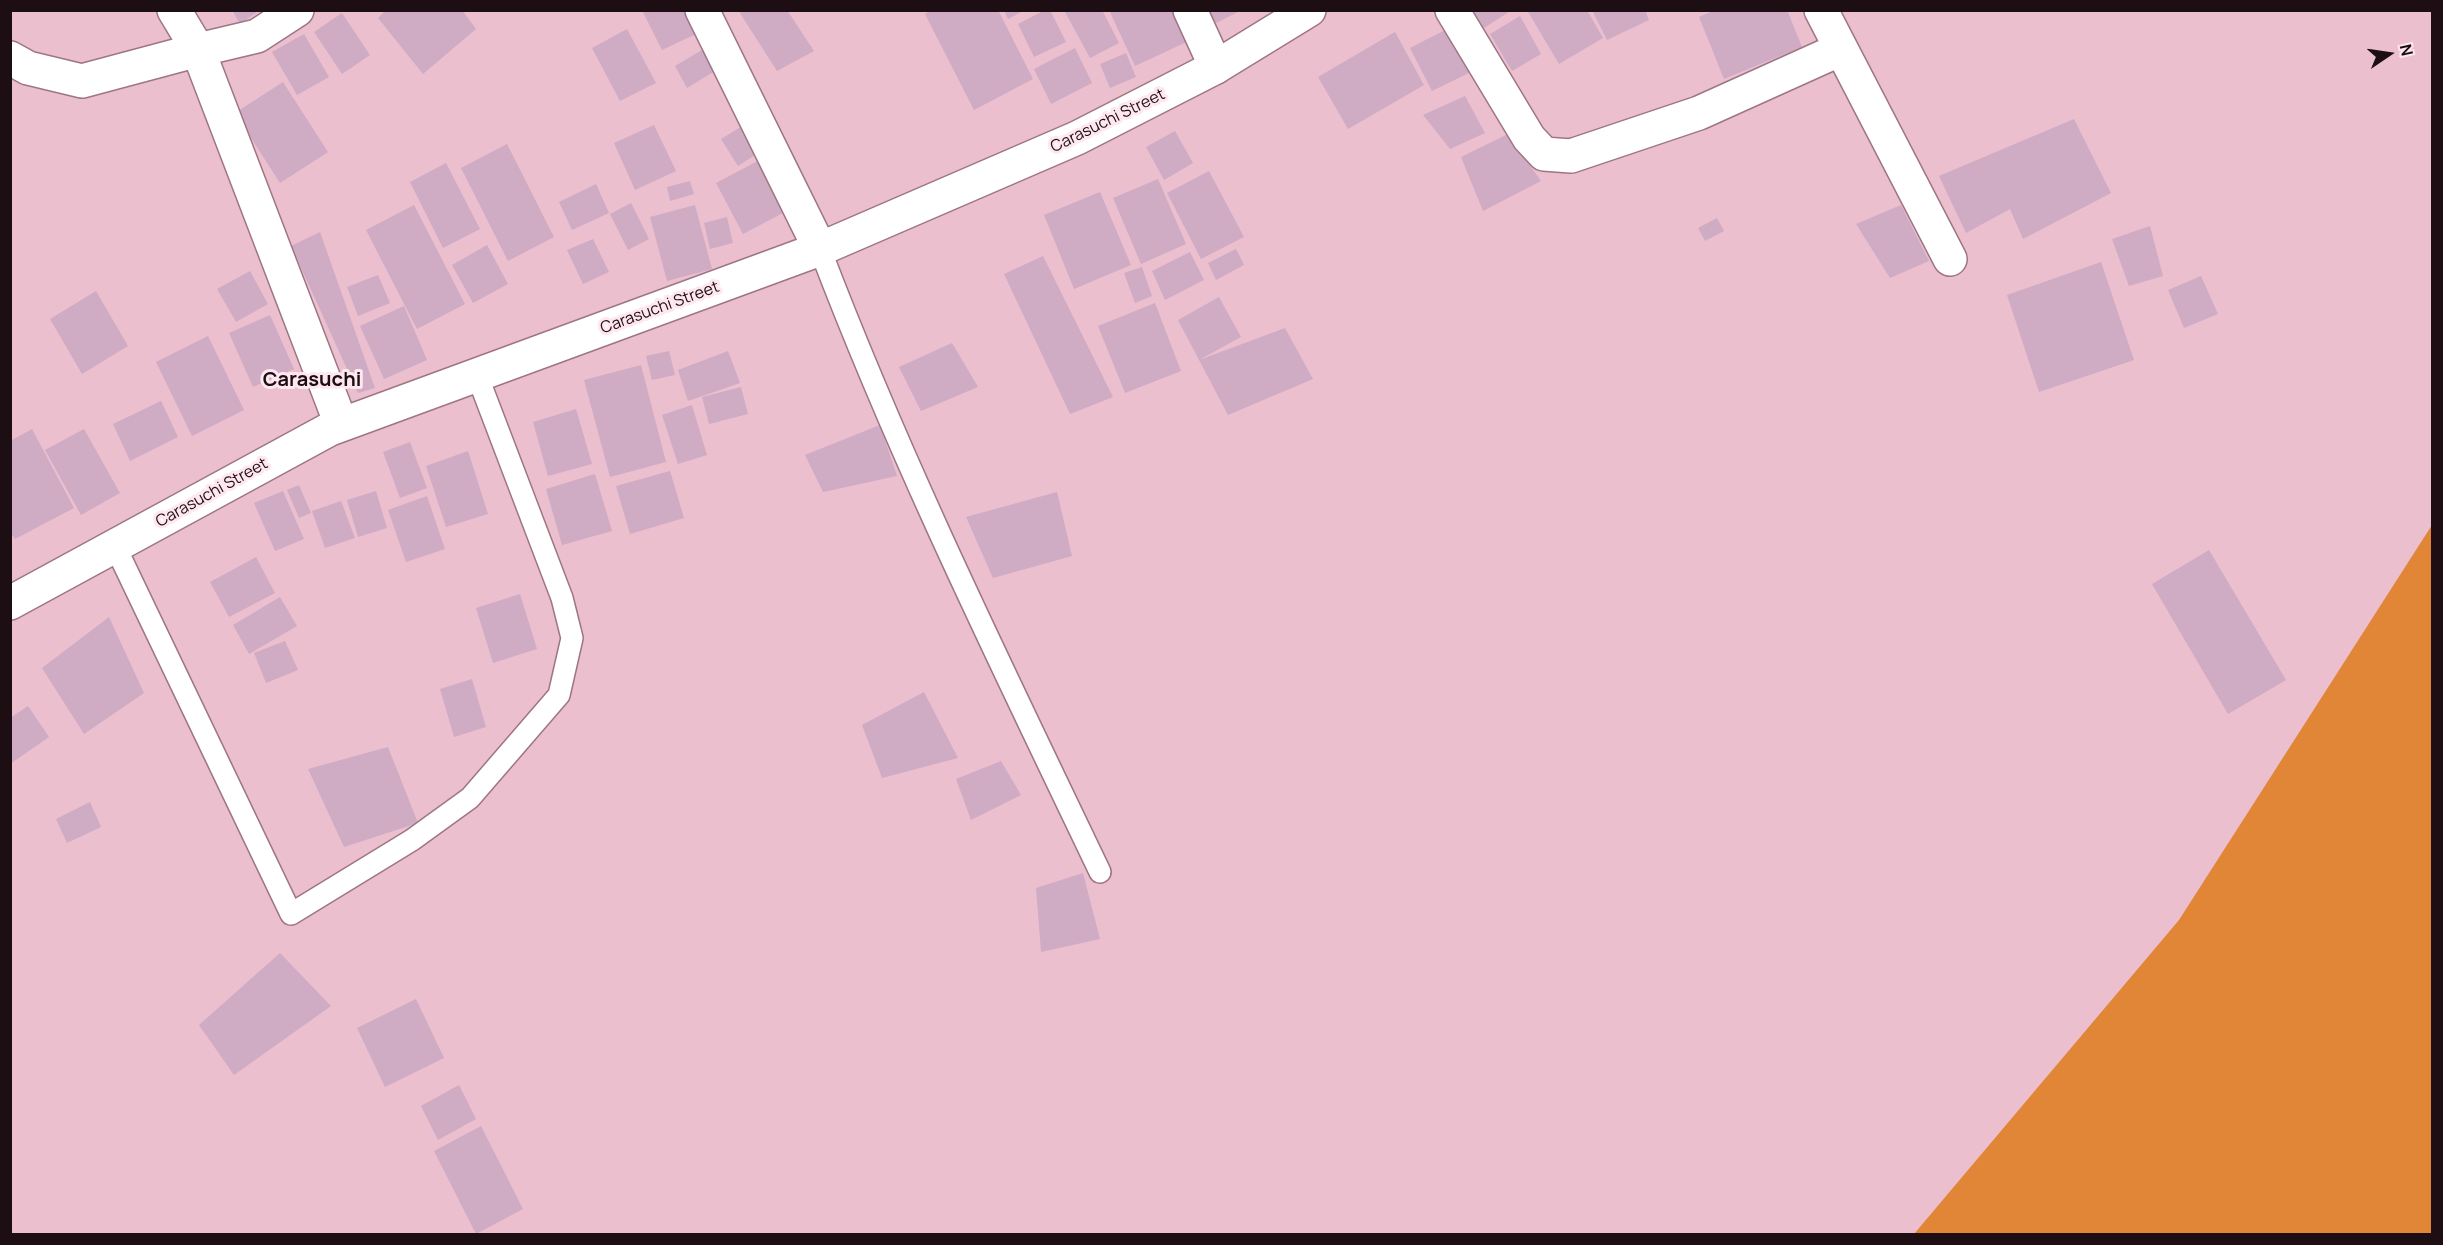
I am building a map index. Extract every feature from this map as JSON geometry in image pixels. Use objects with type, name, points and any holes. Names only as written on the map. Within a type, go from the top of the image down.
[{"type":"street","points":[[174,10],[198,50],[341,424]]},
{"type":"street","points":[[10,58],[28,68],[82,81],[257,36],[297,10]]},
{"type":"street","points":[[702,10],[820,249]]},
{"type":"street","points":[[1190,10],[1216,67]]},
{"type":"street","points":[[1452,10],[1529,138],[1544,153],[1562,156],[1571,156],[1699,113],[1841,50]]},
{"type":"street","points":[[1821,10],[1950,259]]},
{"type":"street","name":"Carasuchi Street","points":[[10,603],[341,424],[820,249],[1077,138],[1216,67],[1308,11]]},
{"type":"lane","points":[[820,249],[863,362],[1007,678],[1100,872]]},
{"type":"lane","points":[[115,546],[291,914],[412,840],[470,798],[559,695],[572,638],[562,598],[477,375]]},
{"type":"shaded area","points":[[2432,525],[2432,1234],[1914,1234],[2179,920]]},
{"type":"building","points":[[232,10],[260,10],[240,24]]},
{"type":"building","points":[[386,10],[462,10],[476,29],[423,74],[378,18]]},
{"type":"building","points":[[642,10],[687,10],[698,33],[662,50]]},
{"type":"building","points":[[738,10],[787,10],[814,51],[777,71]]},
{"type":"building","points":[[931,10],[998,10],[1033,79],[974,110],[925,14]]},
{"type":"building","points":[[1004,10],[1025,10],[1008,19]]},
{"type":"building","points":[[1045,10],[1050,10],[1066,42],[1034,57],[1018,24]]},
{"type":"building","points":[[1064,10],[1102,10],[1119,43],[1090,58]]},
{"type":"building","points":[[1109,10],[1180,10],[1193,39],[1135,66]]},
{"type":"building","points":[[1207,10],[1242,10],[1214,24]]},
{"type":"building","points":[[1462,10],[1512,10],[1476,33]]},
{"type":"building","points":[[1527,10],[1587,10],[1603,38],[1559,64]]},
{"type":"building","points":[[1592,10],[1645,10],[1649,20],[1607,40]]},
{"type":"building","points":[[1715,10],[1787,10],[1802,47],[1724,79],[1699,17]]},
{"type":"building","points":[[342,13],[370,55],[342,74],[314,32]]},
{"type":"building","points":[[1520,16],[1541,54],[1512,71],[1490,34]]},
{"type":"building","points":[[1453,26],[1475,70],[1432,91],[1410,48]]},
{"type":"building","points":[[627,29],[656,83],[620,101],[592,48]]},
{"type":"building","points":[[1395,32],[1424,85],[1348,129],[1318,77]]},
{"type":"building","points":[[304,34],[329,77],[297,95],[272,52]]},
{"type":"building","points":[[1075,48],[1092,83],[1051,104],[1034,69]]},
{"type":"building","points":[[702,50],[715,71],[687,88],[675,66]]},
{"type":"building","points":[[1126,53],[1136,77],[1110,88],[1100,64]]},
{"type":"building","points":[[283,82],[328,152],[280,183],[235,113]]},
{"type":"building","points":[[1465,96],[1485,133],[1450,149],[1423,115]]},
{"type":"building","points":[[2074,119],[2111,193],[2023,239],[2010,209],[1966,233],[1939,176]]},
{"type":"building","points":[[747,123],[763,150],[738,166],[721,139]]},
{"type":"building","points":[[654,125],[676,171],[635,190],[614,143]]},
{"type":"building","points":[[1175,131],[1193,163],[1164,180],[1146,147]]},
{"type":"building","points":[[1508,134],[1541,181],[1483,211],[1461,157]]},
{"type":"building","points":[[507,144],[554,237],[508,261],[461,168]]},
{"type":"building","points":[[771,154],[798,205],[743,234],[716,183]]},
{"type":"building","points":[[446,163],[480,229],[443,248],[410,182]]},
{"type":"building","points":[[1209,171],[1244,237],[1201,259],[1167,193]]},
{"type":"building","points":[[1158,179],[1186,244],[1141,264],[1113,198]]},
{"type":"building","points":[[690,181],[694,194],[670,201],[667,187]]},
{"type":"building","points":[[596,184],[609,213],[572,230],[559,202]]},
{"type":"building","points":[[1100,192],[1131,265],[1074,289],[1044,215]]},
{"type":"building","points":[[631,203],[649,239],[628,250],[610,214]]},
{"type":"building","points":[[414,205],[465,304],[417,329],[366,230]]},
{"type":"building","points":[[695,205],[712,269],[667,281],[650,217]]},
{"type":"building","points":[[1901,205],[1929,261],[1890,278],[1856,224]]},
{"type":"building","points":[[727,217],[733,243],[710,249],[704,223]]},
{"type":"building","points":[[1717,218],[1724,231],[1705,241],[1698,228]]},
{"type":"building","points":[[2150,226],[2163,276],[2129,286],[2112,239]]},
{"type":"building","points":[[320,232],[375,388],[358,393],[291,246]]},
{"type":"building","points":[[593,239],[609,272],[583,284],[567,250]]},
{"type":"building","points":[[487,245],[508,284],[473,303],[452,265]]},
{"type":"building","points":[[1236,249],[1244,265],[1216,280],[1208,263]]},
{"type":"building","points":[[1190,252],[1204,280],[1165,300],[1152,271]]},
{"type":"building","points":[[1043,256],[1113,397],[1070,414],[1004,274]]},
{"type":"building","points":[[2101,262],[2134,360],[2039,392],[2007,295]]},
{"type":"building","points":[[1142,267],[1152,296],[1135,303],[1124,273]]},
{"type":"building","points":[[250,271],[268,304],[236,322],[217,289]]},
{"type":"building","points":[[378,275],[390,303],[358,316],[347,287]]},
{"type":"building","points":[[2201,276],[2218,314],[2184,328],[2168,290]]},
{"type":"building","points":[[96,291],[128,346],[82,374],[50,319]]},
{"type":"building","points":[[1219,297],[1241,337],[1199,360],[1178,320]]},
{"type":"building","points":[[1155,303],[1181,371],[1125,393],[1098,326]]},
{"type":"building","points":[[404,306],[427,360],[384,379],[360,326]]},
{"type":"building","points":[[270,315],[294,369],[253,387],[229,333]]},
{"type":"building","points":[[1285,328],[1313,379],[1228,415],[1199,360]]},
{"type":"building","points":[[208,336],[244,410],[192,436],[156,362]]},
{"type":"building","points":[[952,343],[978,387],[921,411],[899,367]]},
{"type":"building","points":[[669,351],[675,375],[652,380],[646,356]]},
{"type":"building","points":[[728,351],[740,383],[688,401],[678,370]]},
{"type":"building","points":[[641,365],[666,462],[610,477],[584,380]]},
{"type":"building","points":[[741,387],[748,414],[709,424],[702,397]]},
{"type":"building","points":[[161,401],[178,437],[130,461],[113,424]]},
{"type":"building","points":[[692,405],[707,455],[678,464],[662,415]]},
{"type":"building","points":[[576,409],[592,464],[548,476],[533,422]]},
{"type":"building","points":[[880,425],[897,476],[823,492],[805,455]]},
{"type":"building","points":[[32,429],[74,508],[15,539],[10,532],[10,441]]},
{"type":"building","points":[[84,429],[120,493],[81,515],[45,450]]},
{"type":"building","points":[[410,442],[427,488],[400,498],[383,452]]},
{"type":"building","points":[[468,451],[488,514],[446,527],[426,466]]},
{"type":"building","points":[[670,471],[684,518],[630,534],[616,486]]},
{"type":"building","points":[[595,474],[612,531],[562,545],[546,489]]},
{"type":"building","points":[[299,485],[311,513],[299,518],[287,490]]},
{"type":"building","points":[[283,491],[304,539],[275,551],[254,503]]},
{"type":"building","points":[[376,491],[387,528],[358,537],[347,500]]},
{"type":"building","points":[[1057,492],[1072,556],[993,578],[966,517]]},
{"type":"building","points":[[427,496],[445,549],[406,562],[388,510]]},
{"type":"building","points":[[341,501],[355,538],[325,548],[312,511]]},
{"type":"building","points":[[2209,550],[2286,680],[2228,714],[2152,584]]},
{"type":"building","points":[[256,557],[275,593],[229,617],[210,582]]},
{"type":"building","points":[[520,594],[537,649],[493,663],[476,608]]},
{"type":"building","points":[[280,597],[297,626],[249,654],[233,625]]},
{"type":"building","points":[[109,617],[144,693],[84,734],[42,668]]},
{"type":"building","points":[[285,641],[298,670],[266,683],[254,653]]},
{"type":"building","points":[[472,679],[486,727],[454,737],[440,689]]},
{"type":"building","points":[[924,692],[958,758],[882,778],[862,725]]},
{"type":"building","points":[[28,706],[49,737],[10,764],[10,718]]},
{"type":"building","points":[[388,747],[418,823],[344,847],[308,769]]},
{"type":"building","points":[[1001,761],[1021,795],[971,820],[956,779]]},
{"type":"building","points":[[90,802],[101,827],[67,843],[56,819]]},
{"type":"building","points":[[1083,873],[1100,939],[1041,952],[1036,888]]},
{"type":"building","points":[[280,953],[331,1006],[234,1075],[199,1025]]},
{"type":"building","points":[[416,999],[444,1058],[385,1087],[357,1028]]},
{"type":"building","points":[[459,1085],[476,1119],[438,1140],[421,1106]]},
{"type":"building","points":[[481,1126],[523,1209],[476,1234],[434,1151]]},
{"type":"district","name":"Carasuchi","points":[[312,380]]}]
